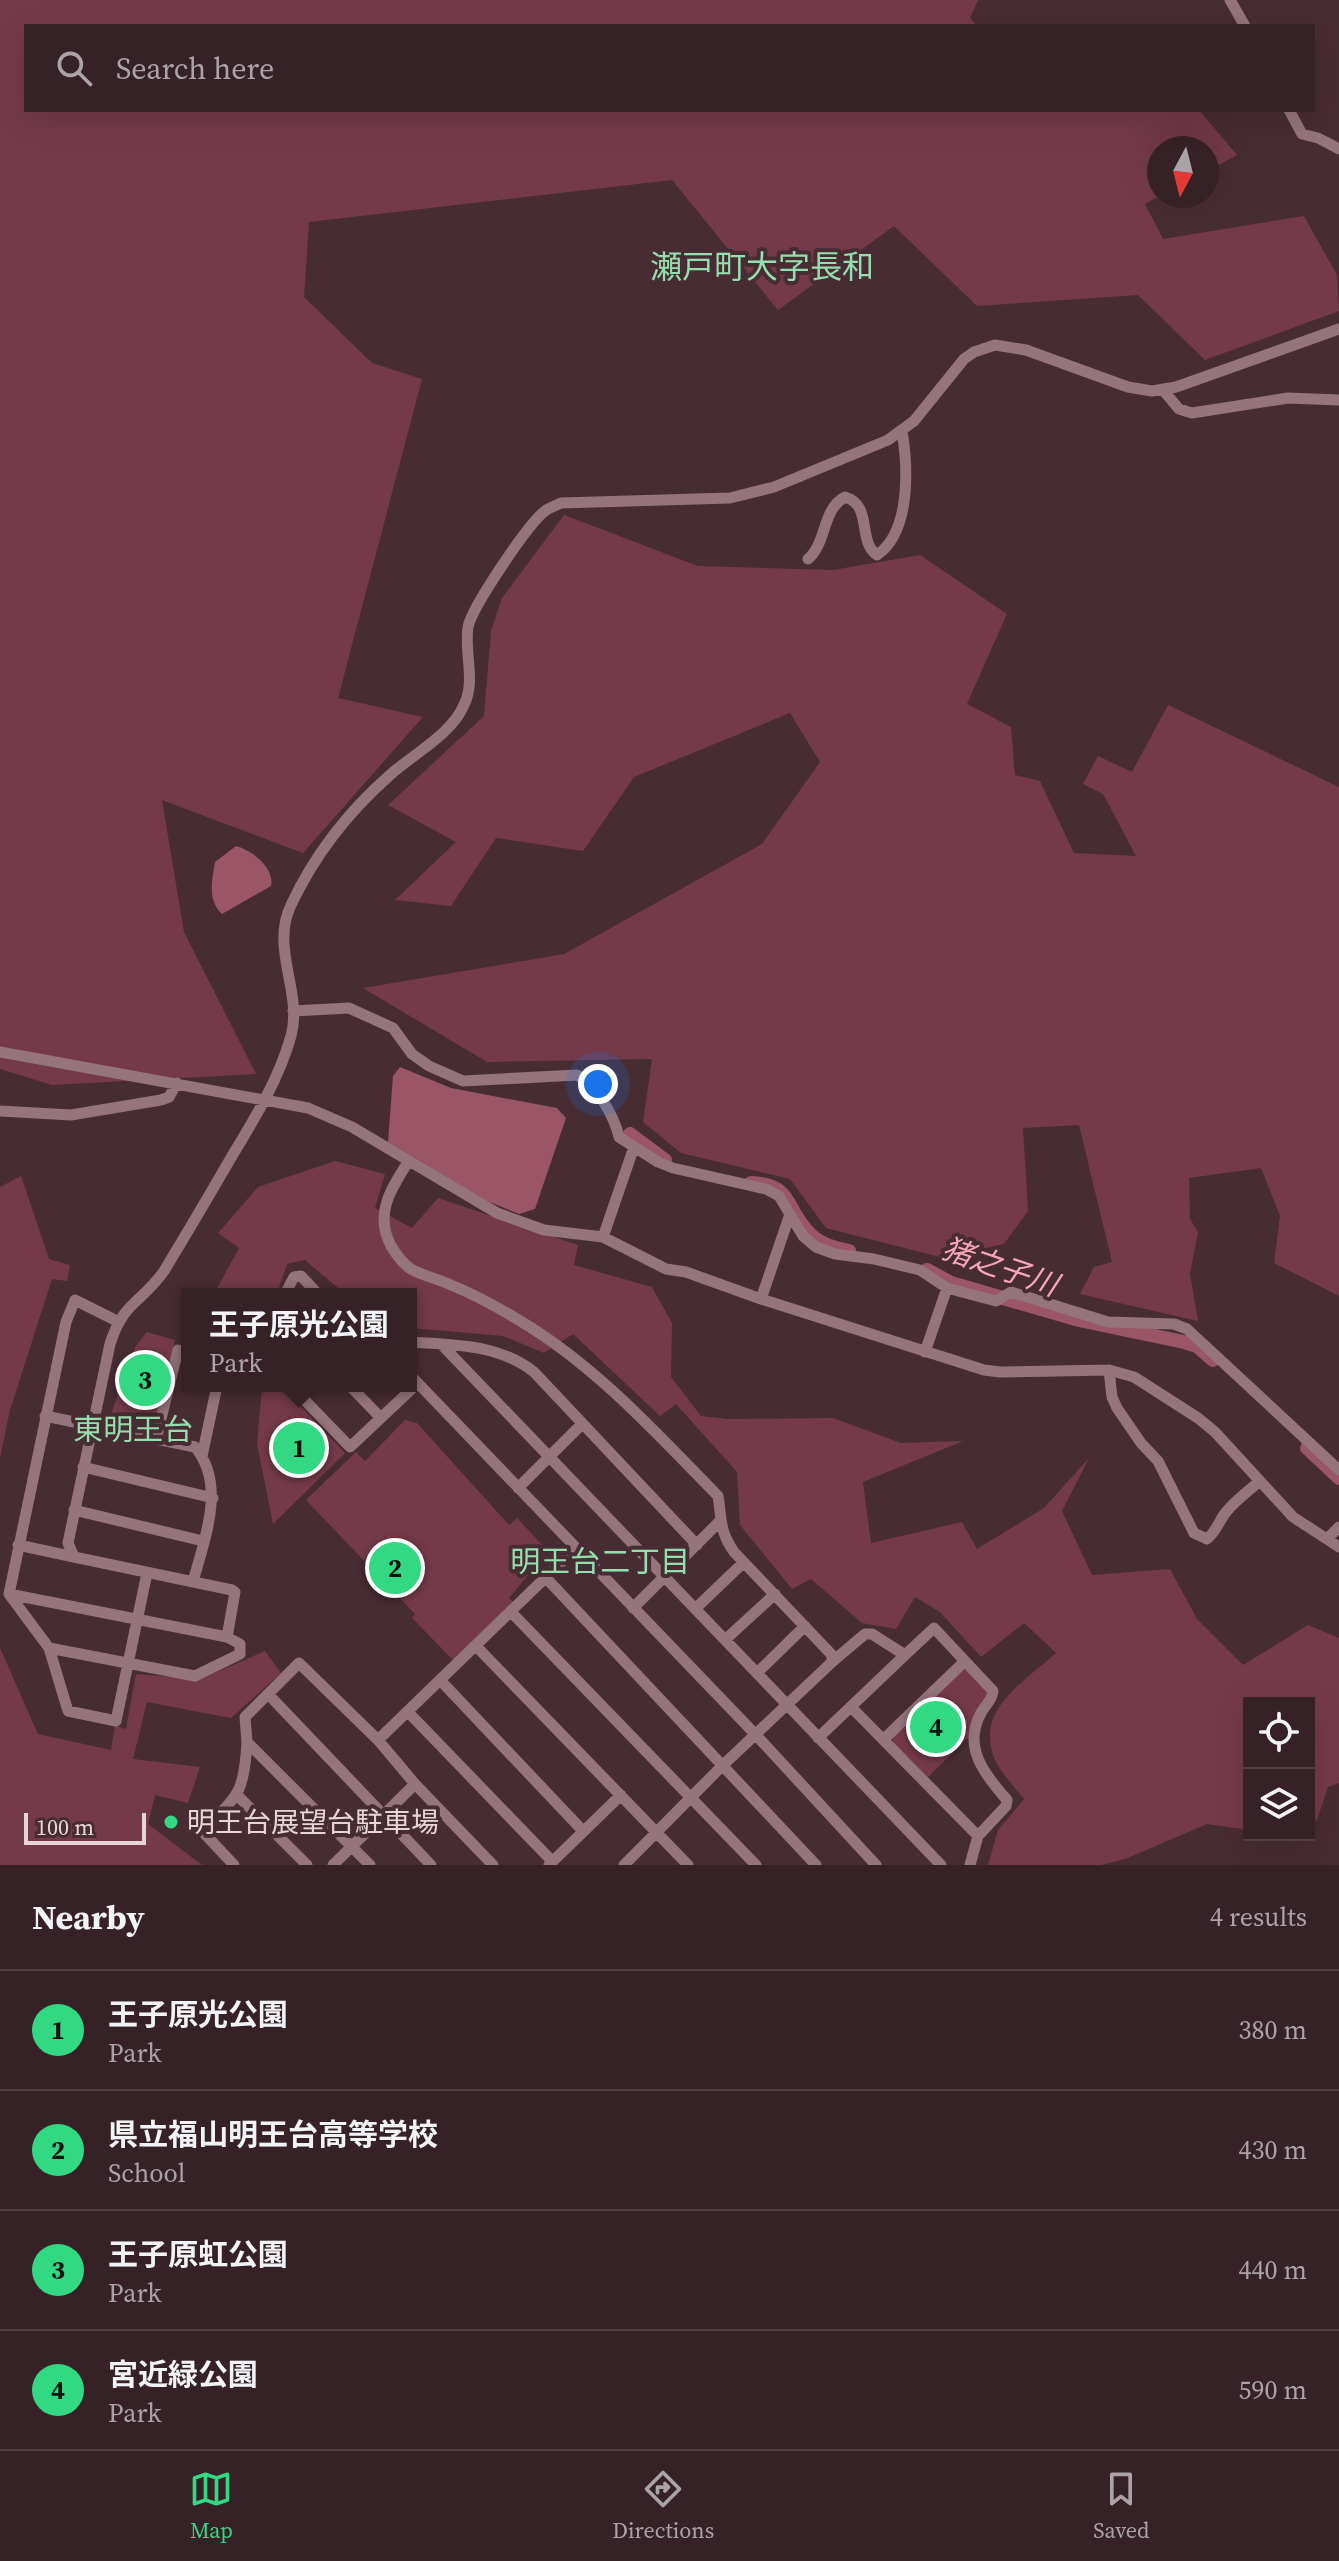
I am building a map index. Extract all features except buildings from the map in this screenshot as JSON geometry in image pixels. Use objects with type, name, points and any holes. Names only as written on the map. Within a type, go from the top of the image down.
[{"type":"street","points":[[1230,0],[1244,24]]},
{"type":"street","points":[[1290,112],[1302,134],[1339,149]]},
{"type":"street","points":[[74,1557],[68,1543],[74,1510],[117,1321],[164,1271],[264,1102],[290,1037],[293,1011],[283,934],[290,906],[317,859],[349,816],[391,774],[455,720],[463,708],[470,683],[467,643],[472,612],[538,517],[552,507],[572,502],[704,499],[753,494],[871,448],[902,431],[914,421],[964,359],[995,345],[1026,350],[1128,387],[1163,390],[1339,329]]},
{"type":"street","points":[[1163,390],[1179,409],[1192,413],[1288,398],[1339,400]]},
{"type":"street","points":[[808,559],[817,551],[834,506],[845,497],[852,499],[861,509],[867,545],[872,553],[877,555],[882,552],[892,540],[902,511],[906,482],[902,431]]},
{"type":"street","points":[[293,1011],[349,1008],[393,1028],[412,1054],[429,1066],[463,1081],[577,1075],[592,1086],[616,1126],[619,1137],[673,1168],[766,1189],[779,1196],[803,1236],[816,1247],[835,1254],[920,1270],[947,1288],[1004,1298],[1011,1292],[1108,1322],[1174,1324],[1187,1329],[1339,1470]]},
{"type":"street","points":[[0,1052],[308,1108],[329,1116],[497,1213],[518,1222],[544,1230],[603,1237],[650,1263],[686,1272],[925,1352],[1000,1372],[1109,1370],[1134,1377],[1215,1432],[1293,1517],[1339,1547]]},
{"type":"street","points":[[0,1111],[71,1115],[161,1100],[169,1097],[177,1083]]},
{"type":"street","points":[[603,1237],[634,1147]]},
{"type":"street","points":[[408,1162],[385,1201],[387,1235],[401,1260],[411,1269],[478,1297],[574,1356],[615,1390],[718,1496],[719,1522],[725,1538],[743,1563],[832,1655],[832,1662]]},
{"type":"street","points":[[761,1299],[789,1217]]},
{"type":"street","points":[[288,1288],[294,1277],[301,1276],[312,1288]]},
{"type":"street","points":[[925,1352],[947,1288]]},
{"type":"street","points":[[117,1321],[75,1300],[66,1322],[9,1594],[49,1648],[68,1711],[116,1721],[147,1573]]},
{"type":"street","points":[[417,1342],[497,1351],[517,1358],[534,1372],[697,1545]]},
{"type":"street","points":[[441,1344],[758,1672],[937,1864]]},
{"type":"street","points":[[156,1439],[178,1350],[181,1351]]},
{"type":"street","points":[[1109,1370],[1112,1397],[1117,1408],[1141,1443],[1158,1461],[1194,1533],[1202,1539],[1212,1535],[1223,1515],[1260,1481]]},
{"type":"street","points":[[417,1382],[756,1735],[876,1865]]},
{"type":"street","points":[[202,1456],[216,1392]]},
{"type":"street","points":[[297,1392],[350,1447],[402,1392]]},
{"type":"street","points":[[356,1392],[380,1417]]},
{"type":"street","points":[[45,1416],[195,1447],[207,1463],[213,1498],[193,1582]]},
{"type":"street","points":[[518,1488],[582,1424]]},
{"type":"street","points":[[83,1467],[213,1498]]},
{"type":"street","points":[[74,1510],[203,1541]]},
{"type":"street","points":[[633,1608],[719,1522]]},
{"type":"street","points":[[1327,1539],[1339,1527]]},
{"type":"street","points":[[18,1545],[235,1592],[227,1637]]},
{"type":"street","points":[[378,1740],[576,1548]]},
{"type":"street","points":[[696,1608],[743,1563]]},
{"type":"street","points":[[547,1579],[816,1865]]},
{"type":"street","points":[[9,1594],[227,1637],[240,1644],[240,1654],[195,1676],[49,1648]]},
{"type":"street","points":[[726,1639],[775,1594]]},
{"type":"street","points":[[512,1613],[756,1865]]},
{"type":"street","points":[[758,1672],[805,1626]]},
{"type":"street","points":[[818,1738],[934,1628],[993,1691],[993,1697],[975,1728],[973,1746],[978,1762],[1007,1800],[1006,1806],[978,1836],[970,1865]]},
{"type":"street","points":[[624,1865],[721,1767],[865,1634],[872,1634],[905,1655]]},
{"type":"street","points":[[476,1646],[688,1865]]},
{"type":"street","points":[[885,1738],[965,1661]]},
{"type":"street","points":[[234,1865],[202,1831],[238,1796],[245,1775],[245,1717],[299,1663],[378,1740],[415,1784],[493,1865]]},
{"type":"street","points":[[441,1681],[583,1831]]},
{"type":"street","points":[[268,1694],[431,1865]]},
{"type":"street","points":[[852,1708],[885,1738],[978,1836]]},
{"type":"street","points":[[408,1712],[550,1863],[621,1795]]},
{"type":"street","points":[[247,1742],[370,1865]]},
{"type":"street","points":[[333,1865],[415,1784]]},
{"type":"street","points":[[238,1796],[307,1865]]},
{"type":"street","points":[[669,1865],[678,1855]]},
{"type":"shaded area","points":[[0,0],[978,0],[970,18],[975,24],[24,24],[24,112],[1201,112],[1237,155],[1219,165],[1219,136],[1147,136],[1145,204],[1163,239],[1304,216],[1337,275],[1339,311],[1205,360],[1138,295],[977,306],[894,226],[778,310],[672,180],[309,222],[304,297],[372,363],[422,379],[338,698],[423,717],[303,853],[162,800],[184,932],[256,1074],[52,1085],[0,1069]]},
{"type":"shaded area","points":[[564,515],[698,566],[833,570],[920,555],[1007,614],[967,704],[1011,727],[1015,775],[1040,781],[1074,853],[1136,856],[1103,794],[1083,784],[1098,756],[1132,772],[1168,705],[1339,787],[1339,1296],[1274,1263],[1280,1216],[1261,1168],[1189,1178],[1190,1219],[1198,1232],[1190,1274],[1198,1321],[1080,1294],[1094,1267],[1112,1262],[1079,1125],[1023,1128],[1028,1211],[1004,1244],[944,1258],[826,1228],[790,1179],[681,1153],[643,1122],[652,1059],[487,1062],[363,988],[564,954],[762,844],[820,762],[790,713],[634,777],[583,851],[496,838],[451,906],[395,900],[456,842],[388,805],[484,716],[491,631],[502,598]]},
{"type":"shaded area","points":[[236,846],[255,855],[266,866],[271,886],[222,914],[212,896],[215,862]]},
{"type":"shaded area","points":[[400,1067],[451,1088],[557,1108],[566,1118],[535,1209],[519,1214],[487,1201],[388,1142],[393,1076]]},
{"type":"shaded area","points":[[335,1161],[385,1174],[375,1208],[412,1228],[438,1198],[578,1245],[574,1265],[652,1287],[672,1323],[671,1377],[701,1416],[728,1419],[833,1418],[901,1443],[963,1441],[863,1482],[871,1543],[962,1522],[977,1549],[1044,1508],[1089,1458],[1062,1511],[1092,1575],[1170,1569],[1197,1619],[1243,1665],[1308,1625],[1339,1638],[1339,1783],[1328,1787],[1315,1820],[1315,1697],[1243,1697],[1243,1829],[1207,1824],[1125,1859],[1101,1865],[988,1865],[998,1830],[1024,1799],[997,1764],[991,1745],[991,1729],[996,1713],[1016,1687],[1056,1653],[1024,1623],[981,1657],[940,1612],[915,1597],[896,1629],[862,1623],[811,1579],[792,1589],[740,1525],[737,1472],[676,1404],[660,1416],[573,1334],[544,1353],[503,1336],[417,1329],[417,1288],[338,1288],[305,1260],[287,1264],[279,1288],[217,1288],[239,1248],[218,1233],[258,1187]]},
{"type":"shaded area","points":[[21,1176],[49,1259],[70,1265],[67,1281],[52,1279],[10,1410],[0,1458],[0,1187]]},
{"type":"shaded area","points":[[147,1332],[175,1340],[157,1423],[111,1414],[135,1347]]},
{"type":"shaded area","points":[[261,1392],[287,1392],[345,1453],[273,1524],[257,1444]]},
{"type":"shaded area","points":[[405,1420],[417,1423],[509,1525],[517,1518],[548,1551],[509,1598],[513,1602],[453,1660],[412,1618],[415,1614],[306,1500],[356,1452],[365,1461]]},
{"type":"shaded area","points":[[0,1648],[38,1734],[111,1750],[115,1726],[126,1729],[136,1674],[201,1679],[265,1651],[281,1673],[231,1718],[147,1702],[133,1759],[200,1767],[188,1803],[155,1795],[148,1824],[202,1865],[0,1865]]},
{"type":"shaded area","points":[[962,1670],[969,1670],[989,1690],[969,1737],[928,1777],[893,1742],[893,1734]]},
{"type":"waterway","name":"猪之子川","points":[[630,1134],[665,1160]]},
{"type":"waterway","name":"猪之子川","points":[[751,1183],[775,1188],[787,1199],[801,1224],[813,1237],[849,1251]]},
{"type":"waterway","name":"猪之子川","points":[[927,1270],[951,1283],[1079,1320],[1197,1346],[1213,1360]]},
{"type":"waterway","name":"猪之子川","points":[[1307,1448],[1339,1478]]},
{"type":"place","name":"王子原虹公園","points":[[145,1380]]},
{"type":"place","name":"王子原光公園","points":[[299,1448]]},
{"type":"place","name":"県立福山明王台高等学校","points":[[395,1568]]},
{"type":"place","name":"宮近緑公園","points":[[936,1727]]},
{"type":"place","name":"明王台展望台駐車場","points":[[171,1822]]},
{"type":"district","name":"瀬戸町大字長和","points":[[762,267]]},
{"type":"district","name":"東明王台","points":[[133,1430]]},
{"type":"district","name":"明王台二丁目","points":[[600,1562]]}]
